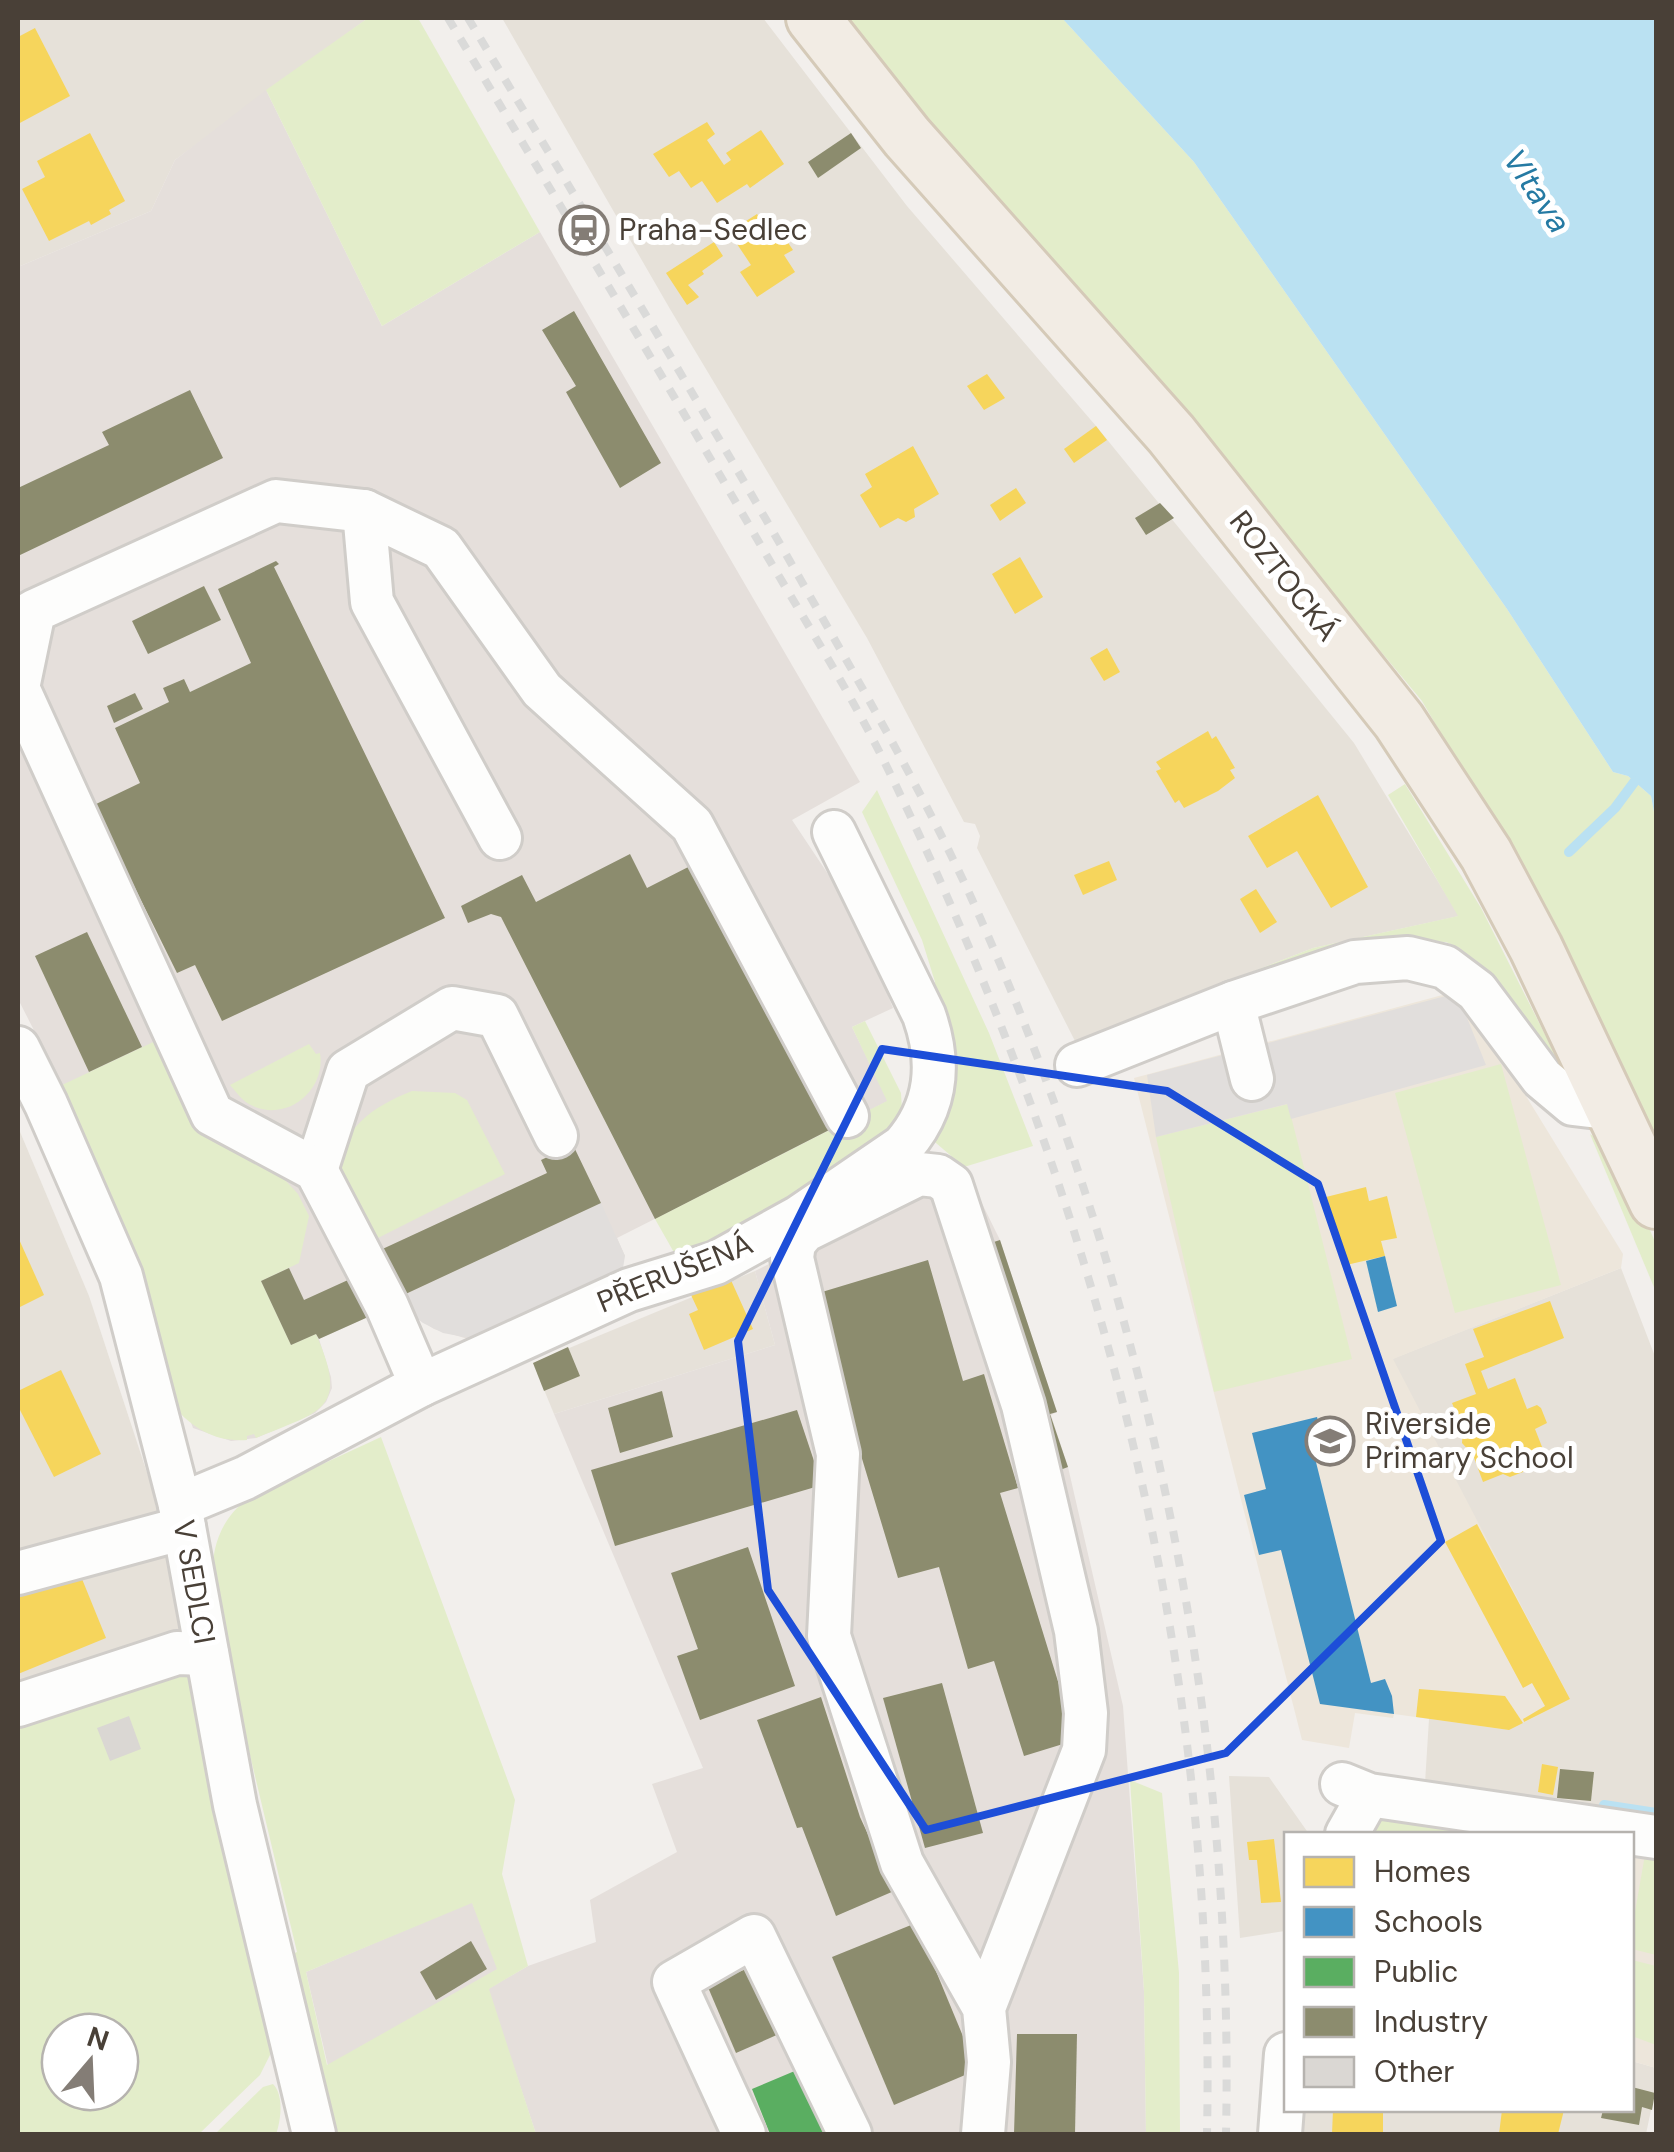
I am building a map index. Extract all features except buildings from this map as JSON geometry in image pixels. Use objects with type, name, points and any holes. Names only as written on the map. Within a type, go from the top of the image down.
[{"type":"main road","name":"ROZTOCKÁ","points":[[812,18],[907,137],[1171,434],[1399,721],[1486,854],[1615,1109],[1656,1202]]},
{"type":"street","points":[[422,1385],[387,1306],[316,1170],[212,1114],[18,688],[34,611],[276,501],[364,511],[441,548],[542,690],[692,825],[847,1116]]},
{"type":"street","points":[[364,511],[372,602],[500,838]]},
{"type":"street","name":"PŘERUŠENÁ","points":[[18,1573],[182,1517],[246,1478],[422,1385],[629,1290],[716,1263],[843,1188],[903,1146],[916,1131],[928,1106],[936,1068],[934,1042],[834,832]]},
{"type":"street","points":[[1078,1065],[1234,1003],[1355,962],[1408,958],[1445,967],[1477,991],[1542,1078],[1574,1104],[1615,1109]]},
{"type":"street","points":[[1234,1003],[1252,1079]]},
{"type":"street","points":[[316,1170],[348,1071],[452,1008],[497,1016],[556,1136]]},
{"type":"street","name":"V SEDLCI","points":[[18,1048],[122,1276],[182,1517],[235,1805],[306,2125]]},
{"type":"street","points":[[983,2134],[989,2062],[984,2008],[902,1863],[830,1636],[838,1454],[792,1258],[794,1243],[804,1231],[919,1174],[938,1176],[951,1185],[1023,1405],[1076,1631],[1086,1712],[1084,1750],[984,2008]]},
{"type":"street","points":[[18,1705],[177,1654],[207,1654]]},
{"type":"street","points":[[1347,1832],[1355,1790],[1624,1832]]},
{"type":"street","points":[[744,2134],[674,1982],[754,1936],[850,2134]]},
{"type":"street","points":[[1280,2134],[1284,2081]]},
{"type":"highlighted area","points":[[882,1049],[1167,1091],[1318,1184],[1441,1541],[1226,1753],[926,1830],[768,1590],[738,1341]]},
{"type":"shaded area","points":[[18,18],[368,18],[175,160],[151,211],[18,267]]},
{"type":"shaded area","points":[[502,18],[763,18],[907,206],[1096,426],[1354,743],[1459,916],[1313,948],[1075,1041],[977,848],[980,836],[975,824],[964,822],[867,638]]},
{"type":"shaded area","points":[[266,90],[382,326],[540,232],[860,782],[792,820],[856,916],[893,1008],[852,1027],[888,1101],[617,1238],[625,1256],[468,1339],[434,1329],[410,1313],[377,1313],[319,1339],[331,1377],[332,1388],[326,1402],[315,1413],[256,1438],[231,1441],[193,1428],[119,1219],[62,1085],[18,999],[18,267],[151,211],[175,160]]},
{"type":"shaded area","name":"Riverside Primary School","points":[[1461,990],[1623,1254],[1621,1268],[1393,1359],[1570,1699],[1509,1730],[1394,1714],[1393,1718],[1355,1713],[1349,1748],[1302,1740],[1134,1078]]},
{"type":"shaded area","points":[[1457,993],[1486,1065],[1291,1119],[1287,1104],[1156,1137],[1147,1075]]},
{"type":"shaded area","points":[[18,1127],[89,1296],[152,1488],[183,1636],[18,1688]]},
{"type":"shaded area","points":[[964,1167],[1000,1240],[1057,1412],[1051,1415],[1068,1467],[1123,1706],[1144,1991],[1146,2134],[536,2134],[488,1989],[528,1966],[596,1942],[590,1900],[677,1852],[652,1784],[703,1768],[554,1414],[775,1345],[755,1271]]},
{"type":"shaded area","points":[[601,1203],[625,1256],[622,1274],[475,1339],[443,1333],[423,1323],[410,1313],[400,1297]]},
{"type":"shaded area","points":[[1621,1268],[1656,1359],[1656,1825],[1425,1783],[1429,1719],[1477,1524],[1392,1359]]},
{"type":"shaded area","points":[[755,1271],[775,1345],[554,1414],[533,1363]]},
{"type":"shaded area","points":[[1229,1776],[1269,1777],[1308,1832],[1284,1832],[1284,1931],[1240,1938]]},
{"type":"shaded area","points":[[1634,1847],[1656,1850],[1656,2068],[1634,2062]]},
{"type":"shaded area","points":[[472,1902],[498,1969],[328,2066],[306,1972]]},
{"type":"shaded area","points":[[1634,2062],[1656,2068],[1646,2134],[1297,2134],[1299,2112],[1634,2112]]},
{"type":"green space","points":[[368,18],[418,18],[540,232],[382,326],[266,90]]},
{"type":"green space","points":[[842,18],[1062,18],[1194,162],[1507,609],[1613,772],[1628,776],[1651,796],[1656,822],[1656,1150],[1527,881],[1422,701],[1155,380],[947,150]]},
{"type":"green space","points":[[1405,784],[1481,908],[1562,1068],[1460,948],[1446,942],[1422,941],[1079,1051],[1075,1041],[1313,948],[1458,916],[1388,795]]},
{"type":"green space","points":[[877,790],[989,1033],[1033,1146],[964,1167],[929,1137],[929,996],[935,982],[922,940],[862,812]]},
{"type":"green space","points":[[865,1021],[901,1093],[903,1128],[711,1247],[676,1256],[655,1219],[887,1101],[852,1027]]},
{"type":"green space","points":[[164,1037],[236,1145],[286,1181],[309,1216],[299,1263],[261,1281],[291,1345],[316,1334],[326,1359],[329,1394],[312,1414],[256,1438],[254,1434],[247,1436],[247,1440],[225,1439],[206,1432],[174,1407],[119,1219],[62,1085]]},
{"type":"green space","points":[[309,1044],[316,1054],[320,1053],[317,1079],[311,1090],[292,1106],[266,1110],[253,1106],[230,1085]]},
{"type":"green space","points":[[1501,1064],[1561,1285],[1455,1313],[1395,1093]]},
{"type":"green space","points":[[412,1091],[455,1093],[467,1100],[505,1174],[368,1243],[341,1183],[344,1145],[371,1112]]},
{"type":"green space","points":[[1288,1104],[1352,1359],[1214,1392],[1156,1137]]},
{"type":"green space","points":[[1590,1134],[1615,1151],[1656,1244],[1656,1292]]},
{"type":"green space","points":[[381,1437],[515,1800],[502,1874],[528,1966],[489,1989],[536,2134],[332,2134],[290,1955],[297,1952],[213,1600],[216,1545],[227,1521],[247,1499]],"holes":[[[472,1903],[497,1969],[327,2065],[306,1972]]]},
{"type":"green space","points":[[184,1670],[194,1678],[235,1897],[271,2053],[260,2075],[199,2134],[18,2134],[18,1724]]},
{"type":"green space","points":[[1130,1780],[1162,1793],[1179,1973],[1180,2134],[1146,2134],[1144,1991]]},
{"type":"green space","points":[[1380,1816],[1479,1829],[1478,1832],[1370,1832]]},
{"type":"green space","points":[[1646,1849],[1656,1850],[1656,1955],[1634,1950],[1634,1918]]},
{"type":"green space","points":[[1634,1960],[1656,1966],[1656,2045],[1634,2037]]},
{"type":"green space","points":[[273,2084],[280,2101],[276,2134],[215,2134],[263,2087]]},
{"type":"water","name":"Vltava","points":[[1062,18],[1656,18],[1656,822],[1651,796],[1628,776],[1613,772],[1507,609],[1194,162]]},
{"type":"waterway","points":[[1569,852],[1615,808],[1635,781]]},
{"type":"waterway","points":[[1604,1805],[1656,1813]]},
{"type":"railway","points":[[448,18],[869,732],[959,925],[1026,1091],[1082,1258],[1129,1428],[1165,1601],[1191,1776],[1205,1953],[1207,2134]]},
{"type":"railway","points":[[468,18],[724,447],[892,741],[970,895],[1032,1042],[1085,1193],[1130,1345],[1167,1501],[1195,1658],[1214,1816],[1225,1975],[1226,2134]]},
{"type":"place","name":"Praha-Sedlec","points":[[584,230]]},
{"type":"place","name":"Riverside Primary School","points":[[1330,1441]]}]
